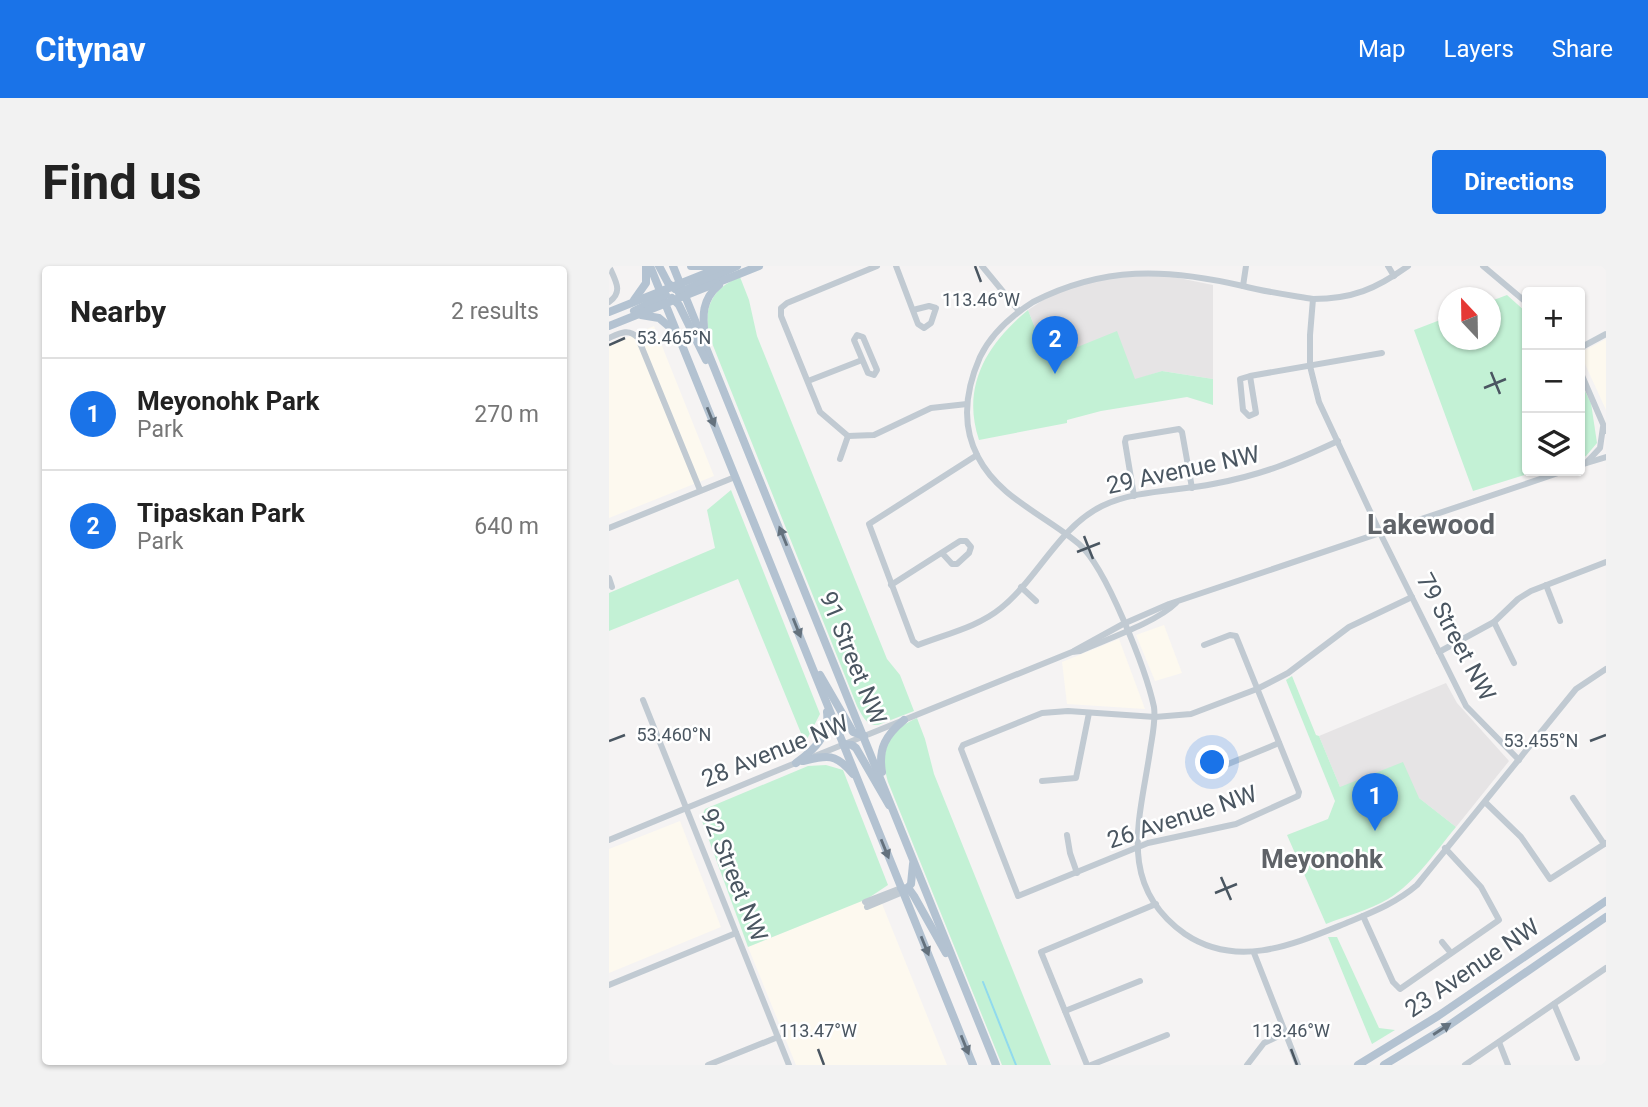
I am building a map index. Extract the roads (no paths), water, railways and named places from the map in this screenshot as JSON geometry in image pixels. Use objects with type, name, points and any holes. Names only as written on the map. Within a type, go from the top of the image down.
[{"type":"main road","name":"91 Street NW","points":[[648,266],[673,294],[707,350],[996,1065]]},
{"type":"main road","points":[[629,304],[644,289],[648,266]]},
{"type":"main road","points":[[659,266],[738,427]]},
{"type":"main road","name":"91 Street NW","points":[[673,266],[673,294],[685,354],[973,1065]]},
{"type":"main road","points":[[691,266],[715,266]]},
{"type":"main road","points":[[609,325],[638,314],[724,266]]},
{"type":"main road","points":[[609,325],[737,266]]},
{"type":"main road","points":[[609,312],[629,304],[734,276],[759,266]]},
{"type":"main road","points":[[707,350],[703,314],[705,302],[711,292],[734,276]]},
{"type":"main road","points":[[638,314],[652,315],[667,323],[685,354]]},
{"type":"main road","points":[[810,662],[853,732],[864,736]]},
{"type":"main road","points":[[796,763],[809,753],[826,732],[828,718],[825,699]]},
{"type":"main road","points":[[887,792],[881,767],[882,745],[904,720]]},
{"type":"main road","points":[[843,744],[856,748],[898,820]]},
{"type":"main road","points":[[796,763],[833,757],[843,763],[858,781]]},
{"type":"main road","points":[[907,840],[914,869],[904,890],[964,987]]},
{"type":"main road","name":"23 Avenue NW","points":[[1358,1065],[1438,1016],[1606,901]]},
{"type":"main road","name":"23 Avenue NW","points":[[1384,1065],[1444,1028],[1606,916]]},
{"type":"street","points":[[609,266],[617,286],[617,295],[609,302]]},
{"type":"street","points":[[877,266],[787,303],[781,308],[781,316],[820,412],[848,436],[874,435],[931,408],[967,404]]},
{"type":"street","points":[[896,266],[913,310]]},
{"type":"street","points":[[982,266],[1019,311]]},
{"type":"street","points":[[1243,286],[1246,266]]},
{"type":"street","points":[[1388,266],[1394,276]]},
{"type":"street","points":[[1408,266],[1380,285],[1360,293],[1329,299],[1313,299],[1243,286],[1180,269],[1127,269],[1092,274],[1062,286],[1019,311],[986,346],[972,376],[967,404],[970,436],[977,455],[988,474],[1007,494],[1083,547],[1106,581],[1145,678],[1155,717],[1140,800],[1137,848],[1142,874],[1156,904],[1184,933],[1215,948],[1254,953],[1280,949],[1385,908],[1404,897],[1417,885],[1576,690],[1606,669]]},
{"type":"street","points":[[1483,266],[1522,299]]},
{"type":"street","name":"79 Street NW","points":[[1313,299],[1310,366],[1319,402],[1466,706],[1518,760]]},
{"type":"street","points":[[609,338],[622,332],[632,332],[640,341],[700,491]]},
{"type":"street","points":[[1585,345],[1606,334]]},
{"type":"street","points":[[857,335],[863,337],[877,370],[874,375],[867,373],[862,360],[854,340],[857,335]]},
{"type":"street","points":[[1250,376],[1256,413],[1249,416],[1243,410],[1240,379],[1250,376],[1382,353]]},
{"type":"street","points":[[808,381],[862,360]]},
{"type":"street","points":[[1585,382],[1605,428],[1600,448],[1585,462]]},
{"type":"street","points":[[1133,496],[1126,438],[1181,430],[1192,488]]},
{"type":"street","points":[[840,459],[848,436]]},
{"type":"street","name":"29 Avenue NW","points":[[891,585],[913,641],[918,645],[982,621],[1002,607],[1067,534],[1103,505],[1133,496],[1261,475],[1338,441]]},
{"type":"street","points":[[942,553],[952,564],[957,564],[969,553],[971,547],[967,541],[961,540],[891,585],[869,524],[977,455]]},
{"type":"street","points":[[1585,463],[1606,457]]},
{"type":"street","name":"28 Avenue NW","points":[[609,840],[1080,651],[1125,627],[1171,608],[1176,603],[1380,531],[1549,476]]},
{"type":"street","points":[[609,528],[735,477]]},
{"type":"street","points":[[1439,652],[1494,622],[1518,599],[1605,562]]},
{"type":"street","points":[[609,578],[612,587]]},
{"type":"street","points":[[1546,585],[1560,621]]},
{"type":"street","points":[[1021,587],[1037,601]]},
{"type":"street","points":[[1042,781],[1076,778],[1089,713],[1155,717],[1191,714],[1257,689],[1288,673],[1349,627],[1412,597]]},
{"type":"street","points":[[1494,622],[1514,663]]},
{"type":"street","points":[[1204,645],[1230,635],[1236,636],[1279,743],[1216,769]]},
{"type":"street","name":"92 Street NW","points":[[643,700],[789,1065]]},
{"type":"street","name":"26 Avenue NW","points":[[1089,713],[1042,713],[963,745],[961,750],[1019,896],[1148,843],[1236,824],[1299,796],[1279,743]]},
{"type":"street","points":[[1485,802],[1521,837],[1552,879],[1605,844],[1573,797]]},
{"type":"street","points":[[1067,835],[1077,873]]},
{"type":"street","points":[[1363,916],[1397,988],[1403,987],[1499,920],[1481,887],[1445,848]]},
{"type":"street","points":[[866,905],[904,890]]},
{"type":"street","points":[[1156,904],[1041,952],[1089,1065],[1167,1035]]},
{"type":"street","points":[[609,985],[736,933]]},
{"type":"street","points":[[1442,942],[1451,953]]},
{"type":"street","points":[[1254,953],[1298,1065]]},
{"type":"street","points":[[1465,1065],[1606,968]]},
{"type":"street","points":[[1065,1011],[1140,981]]},
{"type":"street","points":[[1554,1004],[1577,1058]]},
{"type":"street","points":[[1247,1065],[1264,1043],[1285,1033]]},
{"type":"street","points":[[708,1065],[778,1037]]},
{"type":"street","points":[[1499,1042],[1508,1065]]},
{"type":"waterway","points":[[983,982],[1016,1065]]},
{"type":"place","name":"Tipaskan Park","points":[[1055,374]]},
{"type":"place","name":"Meyonohk Park","points":[[1375,831]]},
{"type":"district","name":"Lakewood","points":[[1431,524]]},
{"type":"district","name":"Meyonohk","points":[[1322,859]]}]
